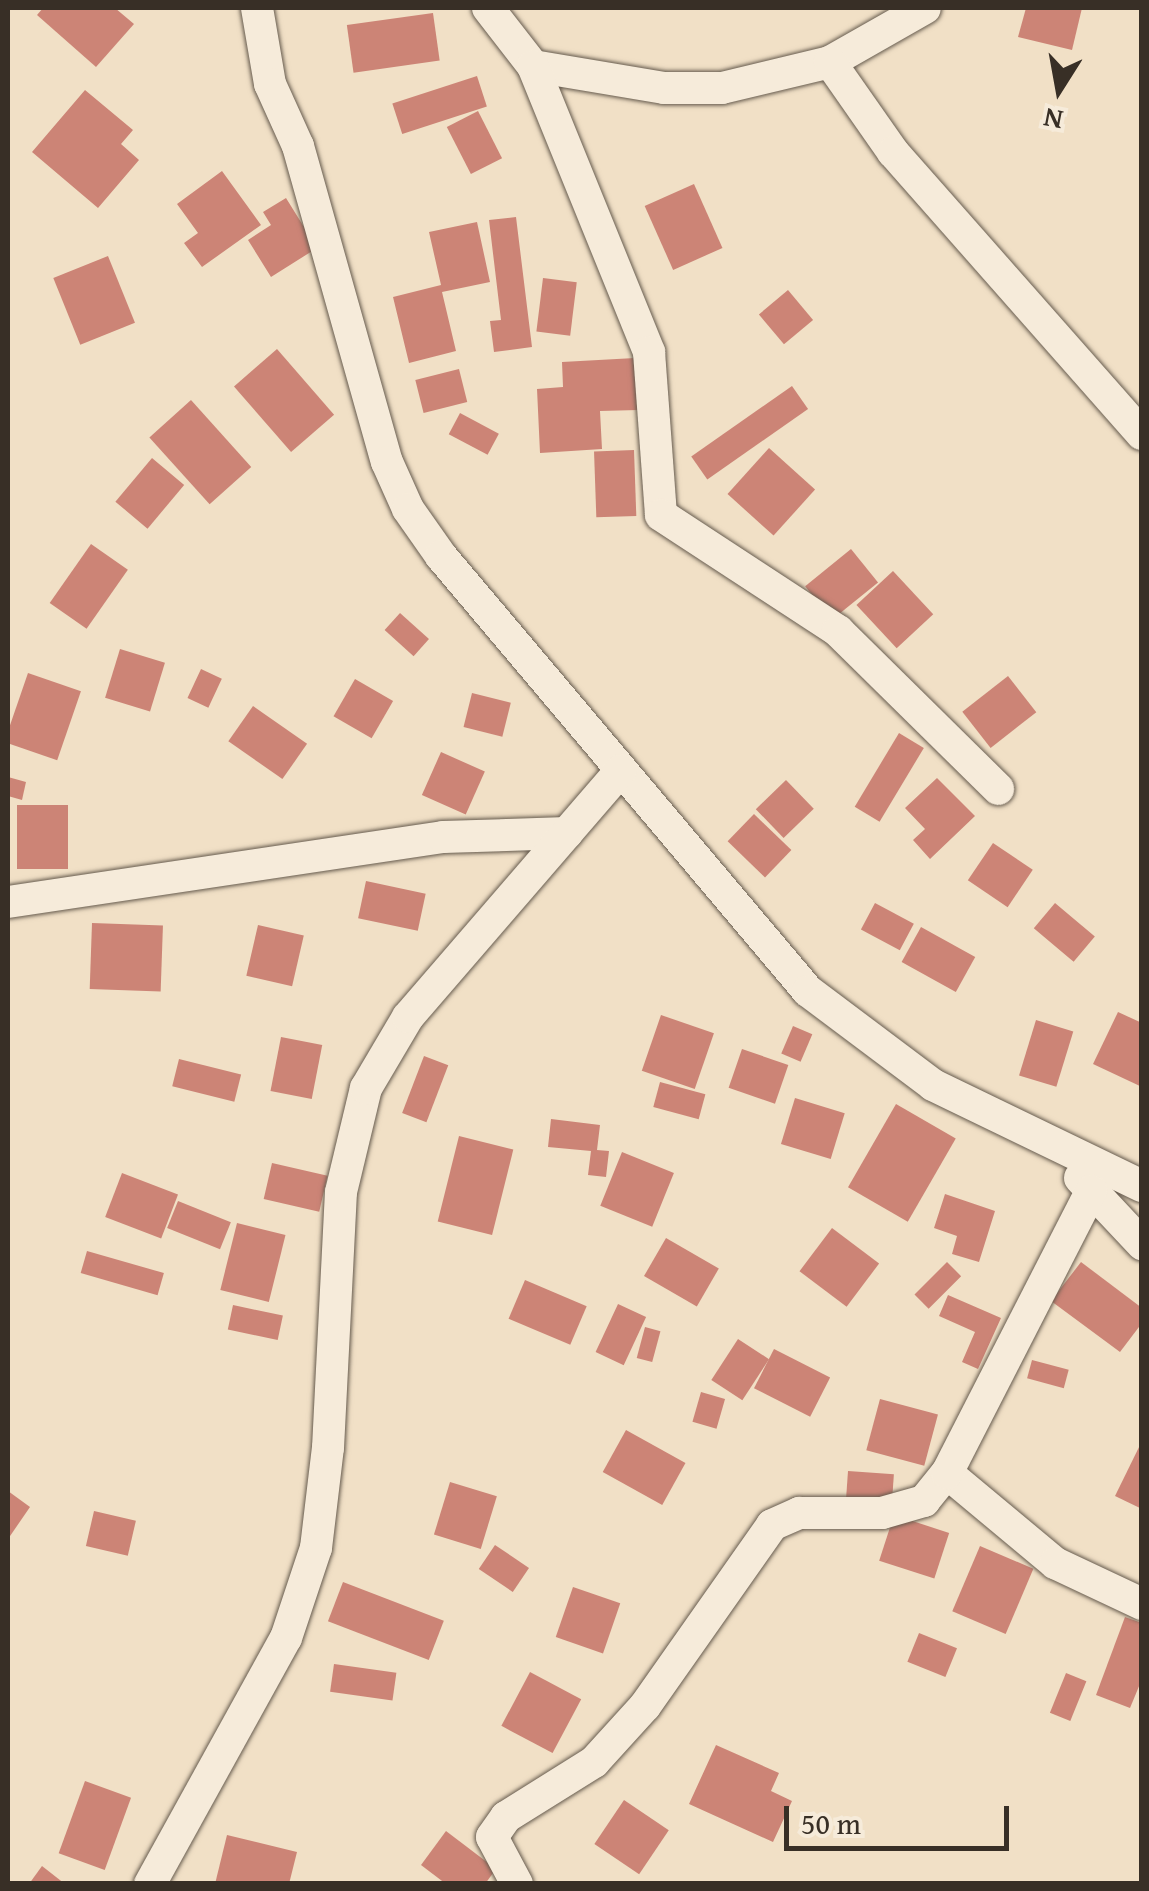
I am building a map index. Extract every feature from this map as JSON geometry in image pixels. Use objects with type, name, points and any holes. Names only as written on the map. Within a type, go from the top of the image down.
[{"type":"street","points":[[257,8],[270,84],[298,146],[387,462],[408,510],[808,990],[933,1085],[1142,1186]]},
{"type":"street","points":[[488,8],[533,66],[649,352],[661,515],[838,630],[998,790]]},
{"type":"street","points":[[533,66],[628,86],[722,88],[830,62],[925,8]]},
{"type":"street","points":[[830,62],[893,152],[1142,434]]},
{"type":"street","points":[[150,1884],[286,1638],[316,1548],[328,1448],[341,1192],[366,1088],[408,1017],[622,770]]},
{"type":"street","points":[[8,902],[443,837],[568,833]]},
{"type":"street","points":[[1043,1138],[1142,1244]]},
{"type":"street","points":[[517,1884],[492,1837],[499,1827],[573,1778],[632,1720],[772,1525],[799,1513],[882,1513],[924,1502],[948,1474],[1092,1191]]},
{"type":"street","points":[[948,1474],[1055,1562],[1142,1604]]},
{"type":"building","points":[[43,8],[115,8],[134,24],[96,67],[37,15]]},
{"type":"building","points":[[1026,8],[1082,8],[1072,50],[1018,37]]},
{"type":"building","points":[[433,13],[440,61],[354,73],[347,25]]},
{"type":"building","points":[[477,76],[487,106],[402,134],[392,104]]},
{"type":"building","points":[[85,90],[133,130],[121,144],[139,160],[98,208],[32,152]]},
{"type":"building","points":[[478,111],[502,158],[471,174],[447,127]]},
{"type":"building","points":[[222,171],[261,225],[202,267],[184,243],[198,233],[177,204]]},
{"type":"building","points":[[694,184],[722,248],[673,270],[645,206]]},
{"type":"building","points":[[286,198],[317,248],[271,277],[248,240],[271,225],[263,212]]},
{"type":"building","points":[[516,217],[532,347],[494,352],[490,321],[501,320],[489,220]]},
{"type":"building","points":[[477,222],[490,282],[442,292],[456,351],[409,363],[393,297],[441,285],[429,232]]},
{"type":"building","points":[[108,256],[135,323],[80,345],[53,278]]},
{"type":"building","points":[[543,278],[577,282],[570,336],[536,332]]},
{"type":"building","points":[[788,290],[813,320],[784,344],[759,314]]},
{"type":"building","points":[[277,349],[334,415],[291,452],[234,386]]},
{"type":"building","points":[[635,358],[638,410],[600,411],[602,449],[540,453],[537,389],[563,387],[562,362]]},
{"type":"building","points":[[459,369],[467,402],[424,413],[415,380]]},
{"type":"building","points":[[792,386],[808,409],[707,479],[691,457]]},
{"type":"building","points":[[191,400],[251,467],[210,504],[149,437]]},
{"type":"building","points":[[460,413],[499,434],[488,455],[449,434]]},
{"type":"building","points":[[769,448],[815,489],[774,536],[728,494]]},
{"type":"building","points":[[634,450],[636,516],[596,517],[594,451]]},
{"type":"building","points":[[152,458],[184,485],[148,529],[115,502]]},
{"type":"building","points":[[91,544],[128,570],[87,629],[50,603]]},
{"type":"building","points":[[851,549],[878,582],[832,620],[805,586]]},
{"type":"building","points":[[893,571],[933,614],[897,648],[856,605]]},
{"type":"building","points":[[400,613],[429,639],[414,656],[385,630]]},
{"type":"building","points":[[120,649],[165,663],[150,712],[105,698]]},
{"type":"building","points":[[201,669],[222,679],[208,708],[187,698]]},
{"type":"building","points":[[28,673],[81,691],[57,760],[8,743],[8,731]]},
{"type":"building","points":[[1008,676],[1036,712],[991,748],[962,712]]},
{"type":"building","points":[[355,679],[393,701],[372,738],[334,716]]},
{"type":"building","points":[[472,693],[511,703],[502,737],[464,727]]},
{"type":"building","points":[[253,706],[307,744],[282,779],[228,741]]},
{"type":"building","points":[[899,733],[924,748],[880,822],[855,807]]},
{"type":"building","points":[[441,752],[485,772],[466,814],[422,795]]},
{"type":"building","points":[[8,777],[26,782],[22,800],[8,796]]},
{"type":"building","points":[[937,778],[975,816],[930,859],[913,840],[925,829],[905,808]]},
{"type":"building","points":[[786,780],[814,809],[784,838],[756,809]]},
{"type":"building","points":[[17,805],[68,805],[68,869],[17,869]]},
{"type":"building","points":[[754,814],[791,850],[765,877],[728,841]]},
{"type":"building","points":[[993,843],[1033,870],[1008,907],[968,880]]},
{"type":"building","points":[[366,881],[426,894],[418,931],[358,918]]},
{"type":"building","points":[[875,903],[914,924],[900,950],[861,929]]},
{"type":"building","points":[[1055,903],[1095,936],[1074,962],[1034,928]]},
{"type":"building","points":[[92,923],[163,925],[161,991],[90,989]]},
{"type":"building","points":[[258,925],[304,936],[292,986],[246,976]]},
{"type":"building","points":[[921,927],[975,957],[956,992],[902,962]]},
{"type":"building","points":[[1118,1012],[1142,1023],[1142,1087],[1093,1064]]},
{"type":"building","points":[[661,1015],[714,1033],[695,1089],[642,1071]]},
{"type":"building","points":[[1036,1020],[1073,1031],[1056,1087],[1019,1075]]},
{"type":"building","points":[[793,1026],[812,1034],[801,1062],[781,1054]]},
{"type":"building","points":[[281,1037],[322,1045],[312,1099],[271,1091]]},
{"type":"building","points":[[742,1049],[788,1065],[775,1104],[729,1088]]},
{"type":"building","points":[[424,1056],[448,1065],[426,1122],[402,1113]]},
{"type":"building","points":[[179,1059],[241,1074],[234,1102],[172,1086]]},
{"type":"building","points":[[660,1082],[705,1094],[699,1119],[653,1107]]},
{"type":"building","points":[[795,1098],[845,1113],[831,1159],[781,1144]]},
{"type":"building","points":[[896,1104],[956,1138],[908,1222],[848,1187]]},
{"type":"building","points":[[551,1119],[600,1125],[597,1150],[609,1151],[606,1177],[588,1175],[591,1151],[548,1147]]},
{"type":"building","points":[[459,1136],[513,1150],[492,1235],[438,1221]]},
{"type":"building","points":[[622,1152],[674,1173],[652,1227],[600,1206]]},
{"type":"building","points":[[272,1163],[328,1176],[319,1212],[264,1199]]},
{"type":"building","points":[[122,1173],[178,1195],[161,1238],[105,1217]]},
{"type":"building","points":[[945,1194],[995,1211],[979,1262],[952,1254],[957,1236],[934,1228]]},
{"type":"building","points":[[178,1201],[231,1222],[220,1249],[167,1228]]},
{"type":"building","points":[[237,1223],[286,1235],[269,1302],[220,1290]]},
{"type":"building","points":[[832,1228],[879,1264],[847,1307],[800,1271]]},
{"type":"building","points":[[666,1238],[719,1268],[697,1307],[644,1276]]},
{"type":"building","points":[[87,1251],[164,1273],[158,1295],[81,1273]]},
{"type":"building","points":[[947,1262],[961,1276],[929,1309],[914,1295]]},
{"type":"building","points":[[1081,1262],[1142,1308],[1142,1323],[1120,1352],[1051,1301]]},
{"type":"building","points":[[525,1280],[587,1306],[570,1345],[509,1319]]},
{"type":"building","points":[[948,1295],[1001,1318],[978,1369],[962,1362],[975,1332],[939,1316]]},
{"type":"building","points":[[618,1304],[646,1317],[624,1365],[596,1352]]},
{"type":"building","points":[[233,1305],[283,1316],[278,1340],[228,1329]]},
{"type":"building","points":[[645,1327],[660,1331],[652,1362],[637,1358]]},
{"type":"building","points":[[738,1339],[769,1359],[742,1400],[711,1380]]},
{"type":"building","points":[[774,1349],[830,1378],[810,1417],[754,1388]]},
{"type":"building","points":[[1032,1360],[1069,1370],[1064,1388],[1027,1378]]},
{"type":"building","points":[[701,1392],[725,1399],[716,1429],[692,1422]]},
{"type":"building","points":[[880,1399],[938,1415],[924,1466],[866,1450]]},
{"type":"building","points":[[626,1430],[685,1463],[662,1505],[603,1472]]},
{"type":"building","points":[[1142,1441],[1142,1509],[1115,1496]]},
{"type":"building","points":[[848,1471],[894,1474],[892,1502],[846,1499]]},
{"type":"building","points":[[450,1482],[497,1496],[481,1549],[434,1535]]},
{"type":"building","points":[[8,1491],[30,1507],[8,1539]]},
{"type":"building","points":[[94,1511],[136,1521],[128,1556],[86,1546]]},
{"type":"building","points":[[894,1515],[949,1533],[934,1579],[879,1561]]},
{"type":"building","points":[[495,1545],[529,1568],[513,1592],[479,1569]]},
{"type":"building","points":[[980,1546],[1033,1569],[1006,1634],[952,1611]]},
{"type":"building","points":[[343,1582],[444,1621],[429,1660],[328,1621]]},
{"type":"building","points":[[573,1587],[620,1603],[603,1653],[556,1637]]},
{"type":"building","points":[[1125,1617],[1142,1623],[1142,1679],[1130,1708],[1096,1695]]},
{"type":"building","points":[[919,1633],[957,1648],[945,1677],[907,1662]]},
{"type":"building","points":[[334,1664],[396,1673],[392,1700],[330,1692]]},
{"type":"building","points":[[530,1672],[581,1699],[553,1753],[501,1726]]},
{"type":"building","points":[[1066,1673],[1086,1681],[1070,1721],[1050,1713]]},
{"type":"building","points":[[716,1745],[779,1773],[771,1791],[792,1801],[773,1842],[689,1804]]},
{"type":"building","points":[[85,1781],[131,1798],[105,1870],[59,1853]]},
{"type":"building","points":[[624,1800],[669,1830],[639,1874],[594,1844]]},
{"type":"building","points":[[446,1831],[496,1869],[485,1884],[446,1884],[421,1865]]},
{"type":"building","points":[[227,1835],[297,1852],[289,1884],[215,1884]]},
{"type":"building","points":[[42,1866],[65,1884],[29,1884]]}]
